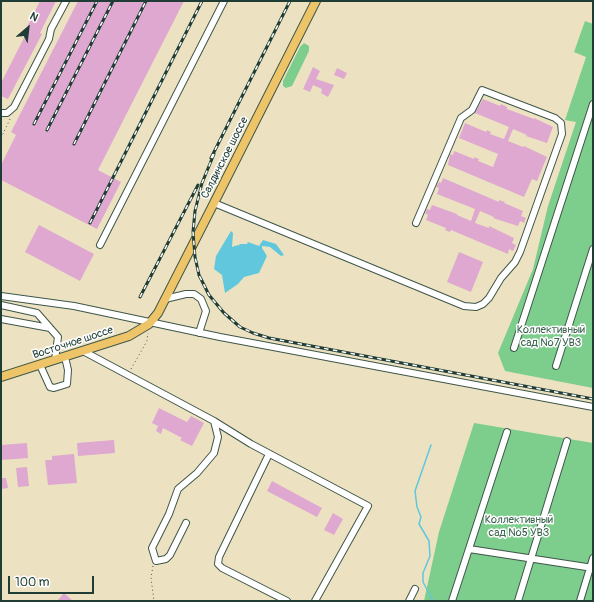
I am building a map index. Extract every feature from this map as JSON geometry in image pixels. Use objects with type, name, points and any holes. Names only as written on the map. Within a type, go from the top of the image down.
[{"type":"main road","name":"Салдинское шоссе","points":[[149,324],[165,299],[316,1]]},
{"type":"main road","name":"Восточное шоссе","points":[[1,378],[129,336],[149,324]]},
{"type":"street","points":[[1,113],[8,113],[14,107],[66,1]]},
{"type":"street","points":[[100,245],[224,1]]},
{"type":"street","points":[[214,203],[464,306],[476,307],[483,304],[489,298],[501,278],[509,271],[517,257],[562,134],[560,123],[555,118],[482,90],[472,110],[461,118],[416,224]]},
{"type":"street","points":[[514,348],[593,104]]},
{"type":"street","points":[[556,366],[593,249]]},
{"type":"street","points":[[165,299],[186,294],[194,294],[201,299],[206,311],[199,333]]},
{"type":"street","points":[[1,296],[74,306],[149,324],[593,407]]},
{"type":"street","points":[[1,305],[37,313],[58,337],[55,360]]},
{"type":"street","points":[[1,319],[50,328]]},
{"type":"street","points":[[83,351],[214,421],[268,454],[368,506],[315,601]]},
{"type":"street","points":[[40,365],[50,387],[54,388],[67,384],[68,370],[65,357]]},
{"type":"street","points":[[186,523],[170,556],[166,559],[156,561],[152,548],[169,514],[178,489],[197,473],[214,453],[218,437],[214,421]]},
{"type":"street","points":[[452,601],[507,432]]},
{"type":"street","points":[[518,601],[567,441]]},
{"type":"street","points":[[268,454],[219,557],[218,564],[222,568],[287,601]]},
{"type":"street","points":[[470,549],[592,567]]},
{"type":"street","points":[[580,601],[592,567],[593,558]]},
{"type":"street","points":[[409,601],[415,589]]},
{"type":"path","points":[[1,138],[11,119],[14,107]]},
{"type":"path","points":[[127,375],[147,340],[149,324]]},
{"type":"path","points":[[154,601],[151,578],[156,561]]},
{"type":"green space","name":"Коллективный сад №7 УВЗ","points":[[585,21],[593,24],[593,388],[505,371],[498,353],[533,269],[548,206],[576,122],[565,120],[586,57],[574,52]]},
{"type":"green space","points":[[304,43],[309,46],[309,51],[292,86],[286,88],[283,86],[283,81],[300,47]]},
{"type":"green space","name":"Коллективный сад №5 УВЗ","points":[[474,423],[593,443],[593,601],[424,601],[439,532]]},
{"type":"water","points":[[231,231],[233,233],[232,247],[240,244],[247,244],[248,242],[259,246],[263,240],[276,244],[284,255],[281,256],[270,247],[262,246],[267,256],[259,273],[244,277],[238,284],[225,293],[222,275],[214,269],[216,256]]},
{"type":"building","points":[[40,1],[56,1],[40,33],[42,34],[8,99],[1,96],[1,83],[29,28],[27,27]]},
{"type":"building","points":[[78,1],[184,1],[98,170],[121,182],[97,229],[1,180],[1,165],[16,135],[11,132]]},
{"type":"building","points":[[313,67],[320,71],[316,79],[334,85],[328,97],[321,93],[322,89],[313,85],[310,92],[303,89]]},
{"type":"building","points":[[337,68],[347,73],[344,79],[334,75]]},
{"type":"building","points":[[483,99],[500,106],[501,104],[507,107],[507,109],[534,118],[553,127],[547,143],[526,136],[527,135],[513,129],[508,141],[523,147],[524,146],[547,157],[537,181],[532,179],[524,197],[448,165],[450,154],[453,155],[454,151],[474,159],[474,157],[479,159],[478,161],[493,167],[498,154],[459,138],[465,123],[486,132],[487,130],[491,132],[490,134],[504,139],[509,127],[475,113]]},
{"type":"building","points":[[443,178],[499,202],[499,200],[505,202],[504,203],[523,211],[521,216],[526,218],[524,223],[520,221],[518,226],[493,218],[494,217],[480,211],[475,223],[489,228],[489,226],[514,238],[512,243],[516,245],[513,251],[509,249],[508,254],[451,230],[450,232],[445,230],[446,228],[426,220],[428,215],[425,213],[427,209],[430,210],[432,205],[471,221],[475,209],[437,194],[439,188],[436,187],[439,182],[441,183]]},
{"type":"building","points":[[39,225],[94,254],[80,281],[25,252]]},
{"type":"building","points":[[459,252],[483,262],[471,292],[447,282]]},
{"type":"building","points":[[159,408],[187,422],[191,416],[204,423],[192,446],[180,440],[182,438],[163,428],[161,434],[156,431],[158,426],[152,423]]},
{"type":"building","points":[[114,440],[115,453],[78,456],[77,443]]},
{"type":"building","points":[[27,443],[28,458],[1,460],[1,445]]},
{"type":"building","points":[[74,454],[77,483],[48,485],[45,460],[52,460],[52,456]]},
{"type":"building","points":[[27,467],[29,486],[18,487],[16,468]]},
{"type":"building","points":[[1,478],[6,478],[8,488],[1,489]]},
{"type":"building","points":[[272,481],[322,508],[317,517],[267,491]]},
{"type":"building","points":[[333,513],[343,519],[334,535],[324,530]]},
{"type":"building","points":[[64,593],[73,601],[57,601]]},
{"type":"waterway","points":[[431,445],[415,491],[417,507],[421,517],[419,524],[429,541],[430,556],[423,573],[423,582],[433,601]]},
{"type":"railway","points":[[34,124],[97,1]]},
{"type":"railway","points":[[47,130],[113,1]]},
{"type":"railway","points":[[74,144],[146,1]]},
{"type":"railway","points":[[90,223],[202,1]]},
{"type":"railway","points":[[211,158],[290,1]]},
{"type":"railway","points":[[214,154],[202,183],[195,211],[193,232],[195,257],[199,275],[209,295],[224,313],[240,327],[269,338],[593,399]]},
{"type":"railway","points":[[140,297],[198,185]]}]
